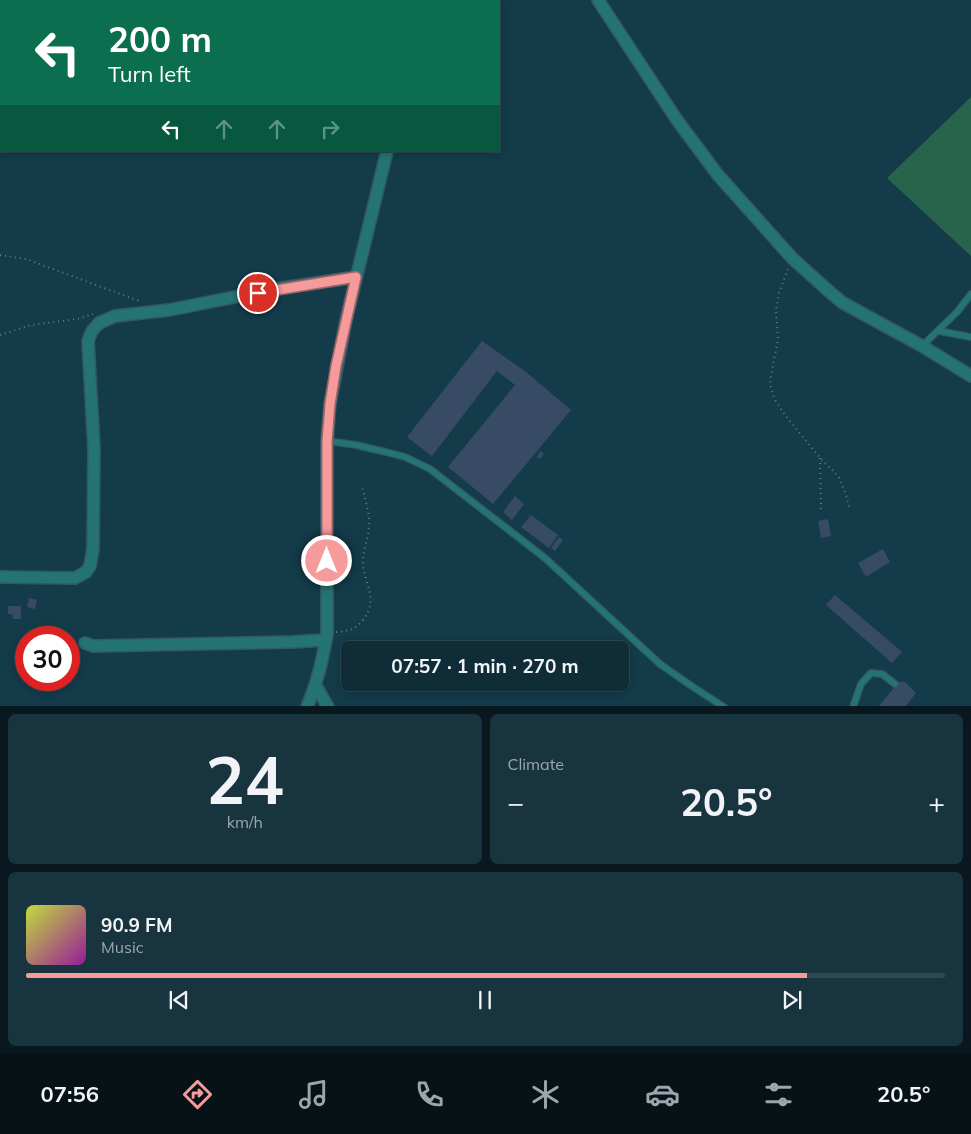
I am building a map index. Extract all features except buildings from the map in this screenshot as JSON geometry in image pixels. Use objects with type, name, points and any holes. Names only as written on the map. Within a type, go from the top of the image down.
[{"type":"street","points":[[598,0],[677,120],[718,175],[792,258],[843,303],[922,346],[971,376]]},
{"type":"street","points":[[307,706],[323,663],[326,637],[327,441],[330,404],[336,366],[356,277],[387,152]]},
{"type":"street","points":[[0,577],[75,578],[83,575],[90,566],[93,549],[94,449],[88,341],[92,331],[100,323],[115,316],[169,310],[356,277]]},
{"type":"street","points":[[85,643],[93,646],[292,642],[326,637]]},
{"type":"street","points":[[316,686],[328,706]]},
{"type":"lane","points":[[922,346],[958,312],[971,294]]},
{"type":"lane","points":[[939,331],[971,337]]},
{"type":"lane","points":[[327,441],[356,444],[405,457],[430,470],[545,558],[660,664],[724,706]]},
{"type":"lane","points":[[853,706],[860,684],[871,673],[882,674],[896,684]]},
{"type":"path","points":[[0,255],[26,259],[141,302]]},
{"type":"path","points":[[792,258],[779,293],[776,310],[778,339],[770,381],[771,389],[775,400],[785,415],[820,458],[839,477],[850,510]]},
{"type":"path","points":[[0,334],[32,325],[77,319],[89,314],[97,314]]},
{"type":"path","points":[[820,458],[821,510]]},
{"type":"path","points":[[326,637],[353,629],[369,610],[370,594],[363,563],[369,519],[362,486]]},
{"type":"green space","points":[[971,97],[971,256],[887,178]]},
{"type":"route","points":[[258,293],[356,277],[336,366],[330,404],[327,441],[327,561]]}]
